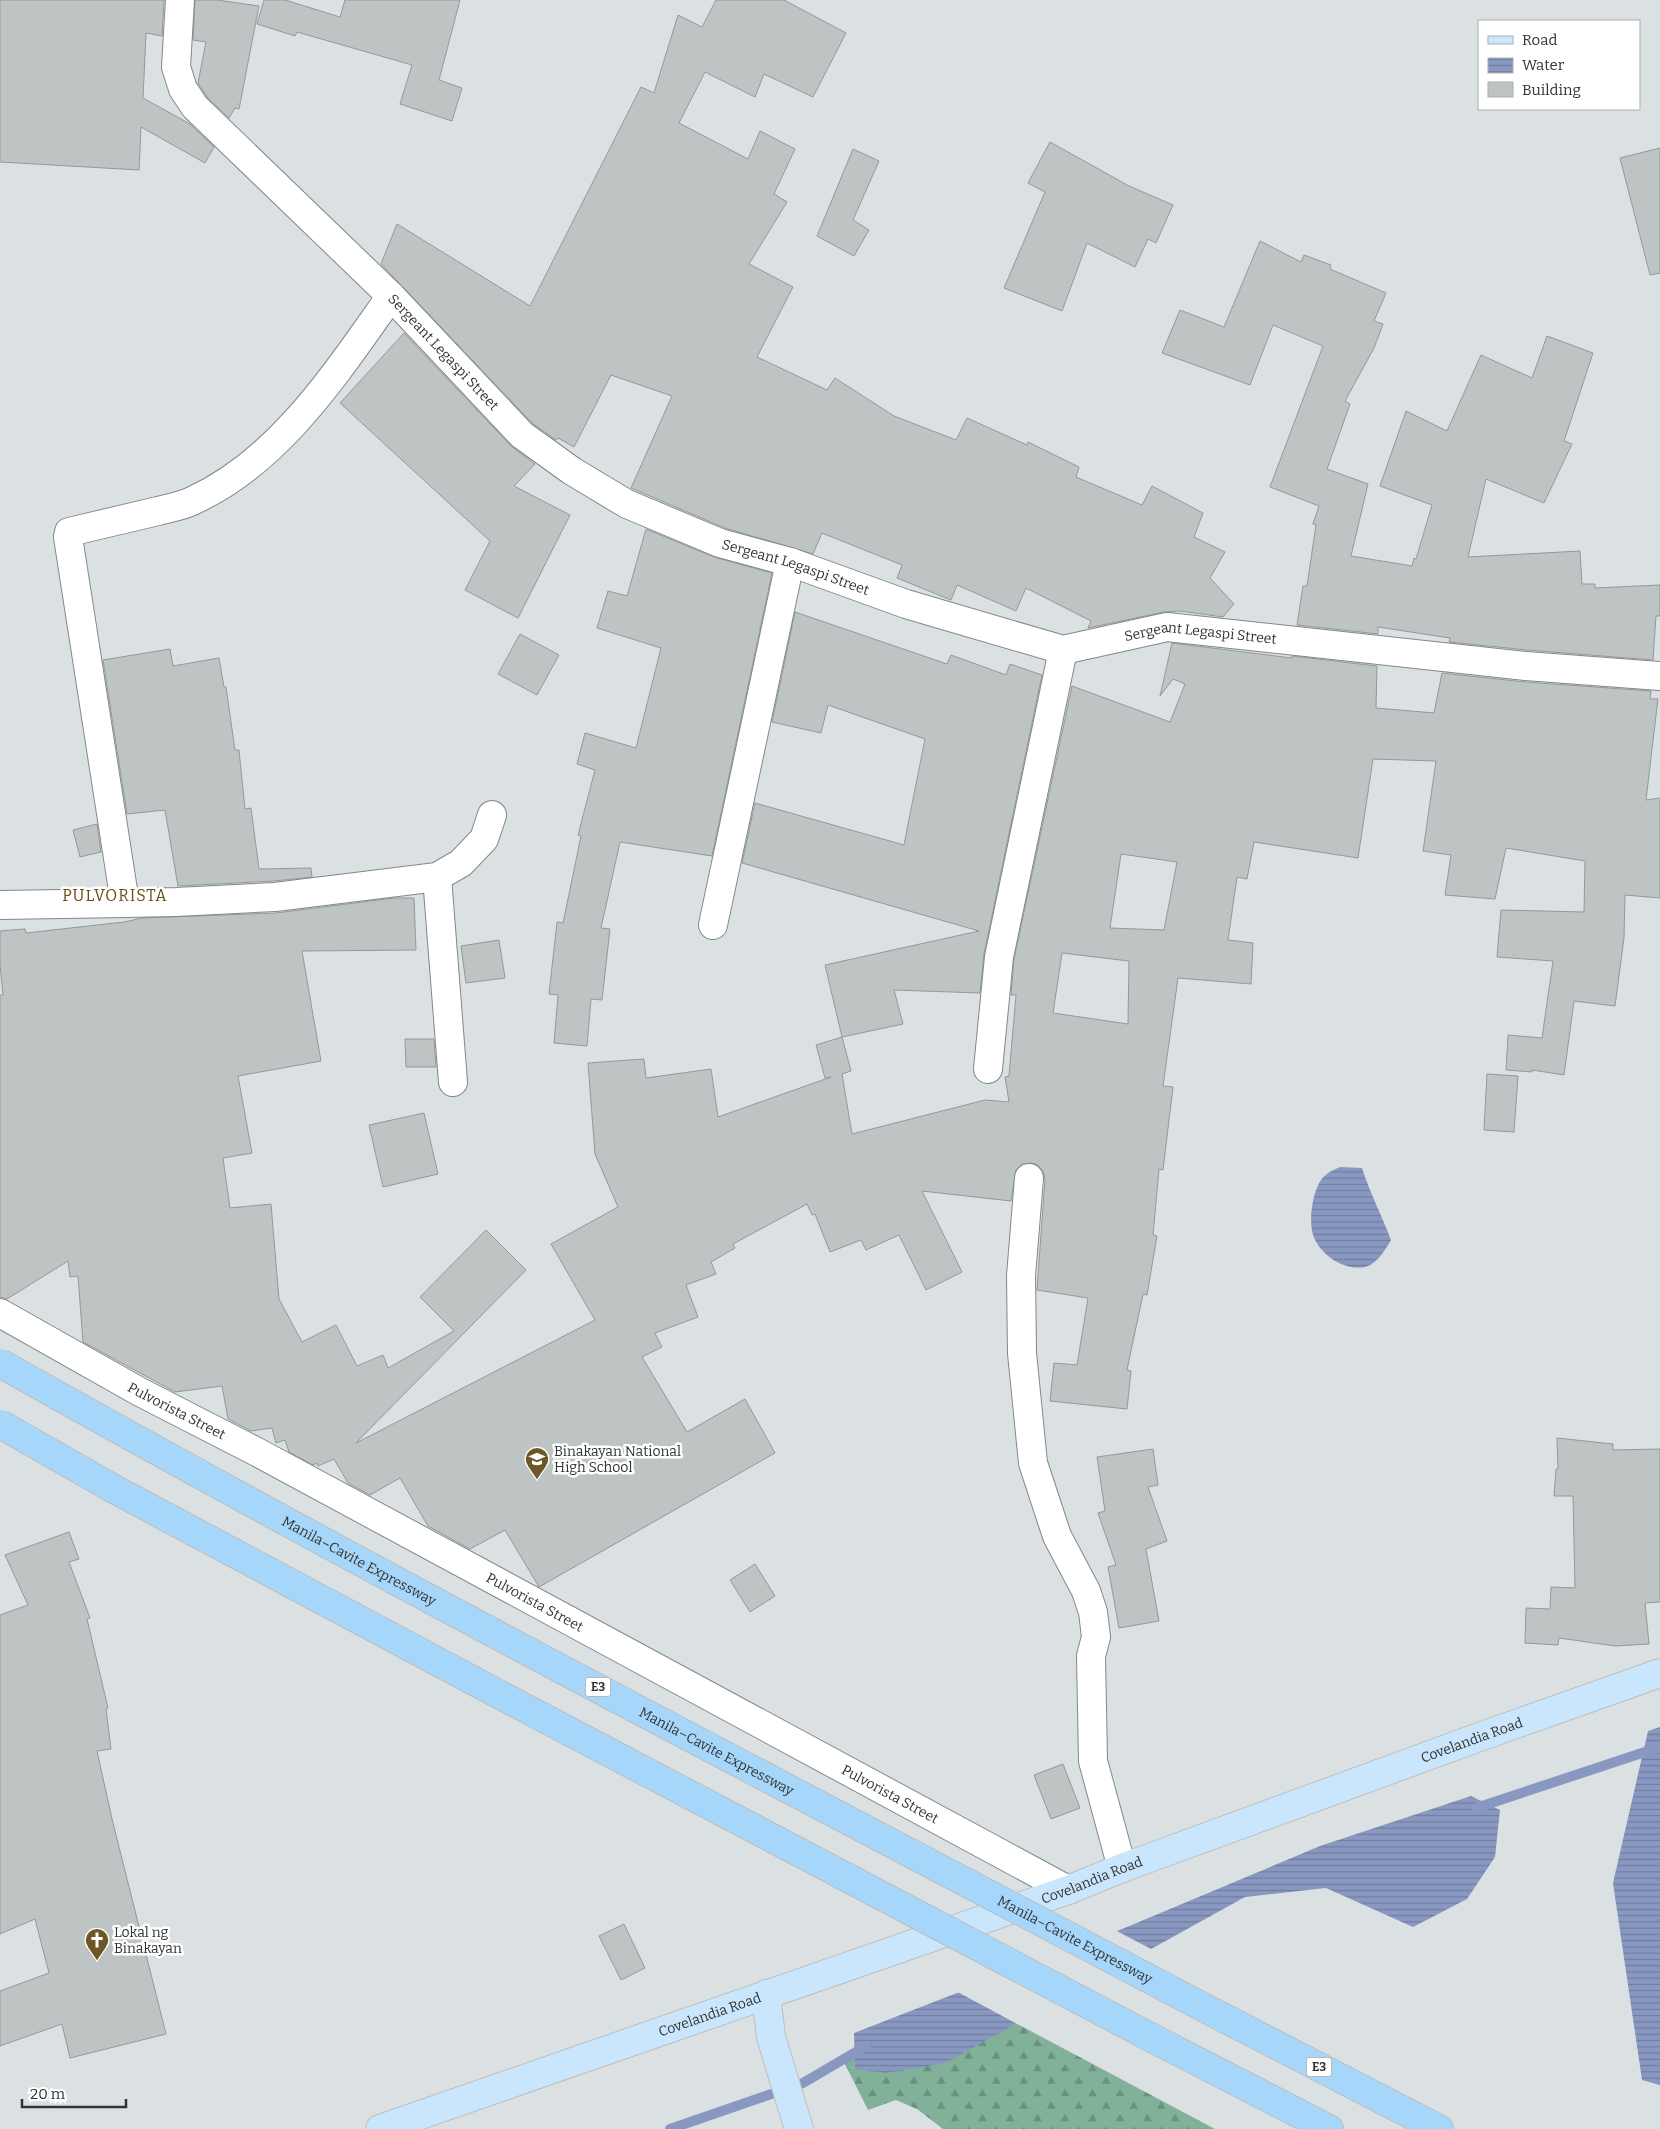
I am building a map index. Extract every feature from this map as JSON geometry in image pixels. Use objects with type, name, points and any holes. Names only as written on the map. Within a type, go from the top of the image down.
[{"type":"highway","name":"Manila–Cavite Expressway","points":[[0,1363],[145,1445],[525,1649],[1199,2005],[1439,2129]]},
{"type":"highway","points":[[0,1424],[114,1489],[504,1697],[1154,2039],[1330,2129]]},
{"type":"main road","name":"Covelandia Road","points":[[380,2129],[1068,1890],[1122,1868],[1482,1736],[1660,1673]]},
{"type":"main road","points":[[766,1994],[771,2037],[797,2124]]},
{"type":"street","name":"Sergeant Legaspi Street","points":[[180,0],[176,67],[183,89],[196,107],[391,296],[522,435],[572,471],[627,504],[720,543],[790,562],[906,604],[1063,650],[1167,628],[1526,666],[1660,676]]},
{"type":"street","points":[[125,903],[68,537],[69,532],[191,502],[241,473],[282,435],[328,384],[391,296]]},
{"type":"street","points":[[713,925],[790,562]]},
{"type":"street","points":[[988,1069],[1000,957],[1063,650]]},
{"type":"street","points":[[0,905],[176,902],[275,897],[437,877],[460,863],[484,839],[492,815]]},
{"type":"street","points":[[437,877],[453,1082]]},
{"type":"street","points":[[1029,1178],[1021,1276],[1022,1353],[1033,1463],[1057,1536],[1086,1591],[1093,1612],[1096,1637],[1090,1656],[1093,1761],[1122,1868]]},
{"type":"street","name":"Pulvorista Street","points":[[0,1313],[140,1392],[266,1457],[1068,1890]]},
{"type":"green space","points":[[993,2011],[1215,2129],[943,2129],[917,2109],[896,2100],[868,2110],[844,2062]]},
{"type":"water","points":[[1340,1167],[1362,1168],[1391,1240],[1377,1260],[1365,1267],[1357,1268],[1341,1264],[1327,1255],[1316,1242],[1311,1227],[1311,1214],[1316,1190],[1324,1176]]},
{"type":"water","points":[[1660,1727],[1660,2085],[1642,2080],[1613,1883],[1648,1731]]},
{"type":"water","points":[[1471,1796],[1500,1810],[1495,1857],[1467,1899],[1413,1927],[1326,1888],[1245,1897],[945,2063],[886,2073],[855,2069],[854,2033],[1127,1927],[1320,1846]]},
{"type":"pier","points":[[1113,1929],[1153,1950],[1019,2025],[954,1990]]},
{"type":"building","points":[[0,0],[164,0],[162,36],[146,33],[143,98],[190,124],[214,147],[205,163],[141,127],[139,170],[0,162]]},
{"type":"building","points":[[195,0],[217,0],[259,6],[239,109],[235,108],[229,118],[207,97],[198,83],[206,42],[193,40]]},
{"type":"building","points":[[264,0],[285,0],[340,17],[345,0],[460,0],[439,80],[462,88],[452,121],[400,104],[412,65],[297,32],[295,36],[257,24]]},
{"type":"building","points":[[716,0],[784,0],[846,33],[813,97],[764,74],[755,97],[705,72],[679,123],[748,159],[760,131],[795,149],[774,194],[787,202],[749,264],[793,287],[757,357],[827,390],[835,378],[894,416],[956,440],[967,418],[1027,445],[1028,442],[1079,467],[1076,477],[1142,505],[1152,486],[1203,513],[1194,537],[1225,552],[1210,578],[1234,604],[1223,617],[1180,611],[1164,612],[1088,628],[1091,621],[1026,588],[1016,611],[957,585],[951,600],[897,578],[902,565],[822,533],[813,554],[725,528],[631,488],[672,396],[611,375],[574,447],[558,438],[556,440],[532,423],[381,264],[397,224],[530,306],[641,87],[654,93],[678,15],[702,27]]},
{"type":"building","points":[[1050,142],[1129,186],[1173,205],[1156,243],[1148,239],[1135,267],[1087,243],[1062,311],[1004,288],[1045,192],[1028,183]]},
{"type":"building","points":[[1660,148],[1660,273],[1650,275],[1620,158]]},
{"type":"building","points":[[853,149],[879,161],[853,220],[869,230],[854,256],[817,236]]},
{"type":"building","points":[[1260,241],[1301,262],[1304,255],[1331,265],[1330,269],[1386,293],[1374,321],[1383,324],[1374,348],[1345,401],[1350,404],[1327,469],[1368,484],[1351,556],[1412,566],[1414,558],[1416,559],[1432,505],[1380,486],[1406,411],[1447,431],[1481,355],[1532,378],[1547,336],[1593,353],[1564,441],[1572,444],[1544,503],[1486,479],[1468,557],[1580,551],[1582,584],[1595,584],[1595,588],[1660,585],[1660,616],[1656,616],[1653,660],[1449,642],[1450,638],[1378,627],[1378,634],[1297,625],[1303,586],[1307,586],[1316,525],[1313,524],[1319,506],[1270,487],[1323,346],[1273,325],[1250,385],[1162,353],[1180,310],[1224,327]]},
{"type":"building","points":[[404,333],[511,446],[535,464],[514,486],[570,515],[518,618],[465,590],[490,541],[340,403]]},
{"type":"building","points":[[646,529],[714,557],[772,573],[712,856],[620,842],[601,928],[610,929],[602,1000],[591,999],[587,1046],[554,1043],[558,995],[549,994],[557,922],[563,923],[581,836],[578,835],[595,770],[577,764],[585,733],[636,748],[661,648],[597,628],[608,591],[627,596]]},
{"type":"building","points":[[795,612],[947,664],[951,655],[1006,675],[1010,664],[1042,675],[984,954],[980,993],[894,990],[903,1024],[842,1037],[825,965],[979,931],[742,863],[755,803],[904,845],[925,739],[828,705],[821,733],[772,722]]},
{"type":"building","points":[[520,634],[559,655],[537,695],[498,674]]},
{"type":"building","points":[[1172,643],[1292,658],[1292,656],[1377,666],[1376,708],[1434,713],[1442,673],[1525,682],[1651,691],[1650,699],[1658,699],[1646,800],[1660,798],[1660,898],[1625,895],[1624,938],[1615,1006],[1574,1001],[1564,1075],[1532,1070],[1532,1072],[1506,1070],[1508,1035],[1542,1038],[1553,961],[1497,957],[1501,910],[1584,912],[1585,861],[1506,848],[1495,899],[1445,895],[1451,855],[1423,851],[1436,761],[1373,759],[1358,858],[1254,842],[1247,879],[1237,877],[1228,940],[1253,943],[1251,984],[1178,978],[1163,1086],[1173,1087],[1163,1170],[1159,1169],[1153,1235],[1157,1236],[1147,1295],[1143,1294],[1127,1370],[1131,1371],[1127,1409],[1050,1401],[1054,1363],[1077,1365],[1088,1298],[1037,1290],[1045,1179],[1043,1171],[1038,1165],[1031,1163],[1022,1164],[1016,1170],[1011,1201],[922,1191],[962,1272],[926,1290],[899,1235],[866,1250],[861,1240],[830,1252],[815,1214],[812,1215],[807,1204],[733,1244],[735,1248],[711,1262],[716,1274],[686,1285],[698,1317],[655,1333],[662,1347],[642,1357],[687,1432],[745,1399],[775,1453],[539,1587],[505,1530],[470,1549],[428,1526],[400,1478],[370,1495],[348,1483],[334,1459],[318,1466],[317,1463],[313,1465],[289,1452],[285,1440],[276,1443],[272,1428],[251,1431],[228,1419],[222,1386],[175,1392],[83,1342],[78,1276],[70,1277],[68,1261],[7,1299],[0,1297],[0,995],[3,995],[0,965],[0,931],[25,929],[26,933],[124,922],[142,918],[276,913],[394,898],[414,898],[416,950],[302,951],[321,1061],[238,1076],[252,1153],[223,1158],[230,1208],[271,1204],[279,1299],[302,1342],[336,1325],[357,1366],[383,1355],[388,1368],[454,1331],[420,1297],[486,1230],[526,1270],[356,1443],[595,1320],[551,1244],[618,1207],[595,1154],[588,1063],[644,1059],[646,1078],[711,1069],[718,1117],[831,1077],[825,1078],[816,1045],[842,1037],[851,1071],[842,1074],[852,1134],[985,1100],[1009,1102],[1005,1077],[1009,1076],[1016,995],[1011,995],[1014,959],[1072,686],[1170,722],[1185,684],[1173,679],[1160,696]],"holes":[[[1121,854],[1177,862],[1164,930],[1110,928]],[[1062,953],[1129,961],[1128,1024],[1053,1013]]]},
{"type":"building","points":[[170,649],[173,666],[219,658],[224,687],[226,687],[235,750],[239,750],[245,809],[251,808],[259,869],[311,868],[312,877],[178,886],[165,810],[127,814],[103,660]]},
{"type":"building","points":[[97,824],[101,852],[80,857],[73,830]]},
{"type":"building","points":[[499,940],[505,978],[466,983],[461,946]]},
{"type":"building","points":[[405,1039],[434,1039],[436,1067],[406,1067]]},
{"type":"building","points":[[1487,1074],[1518,1076],[1514,1132],[1484,1130]]},
{"type":"building","points":[[424,1113],[438,1174],[383,1187],[369,1125]]},
{"type":"building","points":[[1557,1438],[1613,1444],[1613,1450],[1660,1449],[1660,1602],[1645,1603],[1649,1644],[1615,1646],[1559,1638],[1558,1645],[1525,1643],[1526,1608],[1550,1609],[1551,1587],[1575,1588],[1573,1496],[1554,1496],[1556,1469],[1558,1469]]},
{"type":"building","points":[[1153,1449],[1158,1485],[1148,1487],[1167,1541],[1146,1549],[1159,1621],[1119,1628],[1108,1567],[1116,1565],[1098,1513],[1105,1511],[1097,1457]]},
{"type":"building","points":[[69,1532],[79,1559],[69,1562],[90,1618],[87,1619],[108,1708],[106,1709],[111,1749],[97,1751],[112,1819],[166,2034],[70,2058],[62,2024],[0,2046],[0,1991],[49,1973],[35,1919],[0,1934],[0,1615],[28,1605],[5,1555]]},
{"type":"building","points":[[755,1564],[775,1596],[750,1612],[730,1580]]},
{"type":"building","points":[[1063,1764],[1080,1808],[1051,1819],[1034,1775]]},
{"type":"building","points":[[624,1924],[645,1968],[621,1980],[599,1936]]},
{"type":"waterway","points":[[1476,1808],[1660,1747]]},
{"type":"waterway","points":[[670,2129],[803,2083],[866,2046]]},
{"type":"place","name":"Binakayan National High School","points":[[537,1480]]},
{"type":"place","name":"Lokal ng Binakayan","points":[[97,1961]]},
{"type":"district","name":"PULVORISTA","points":[[115,895]]}]
